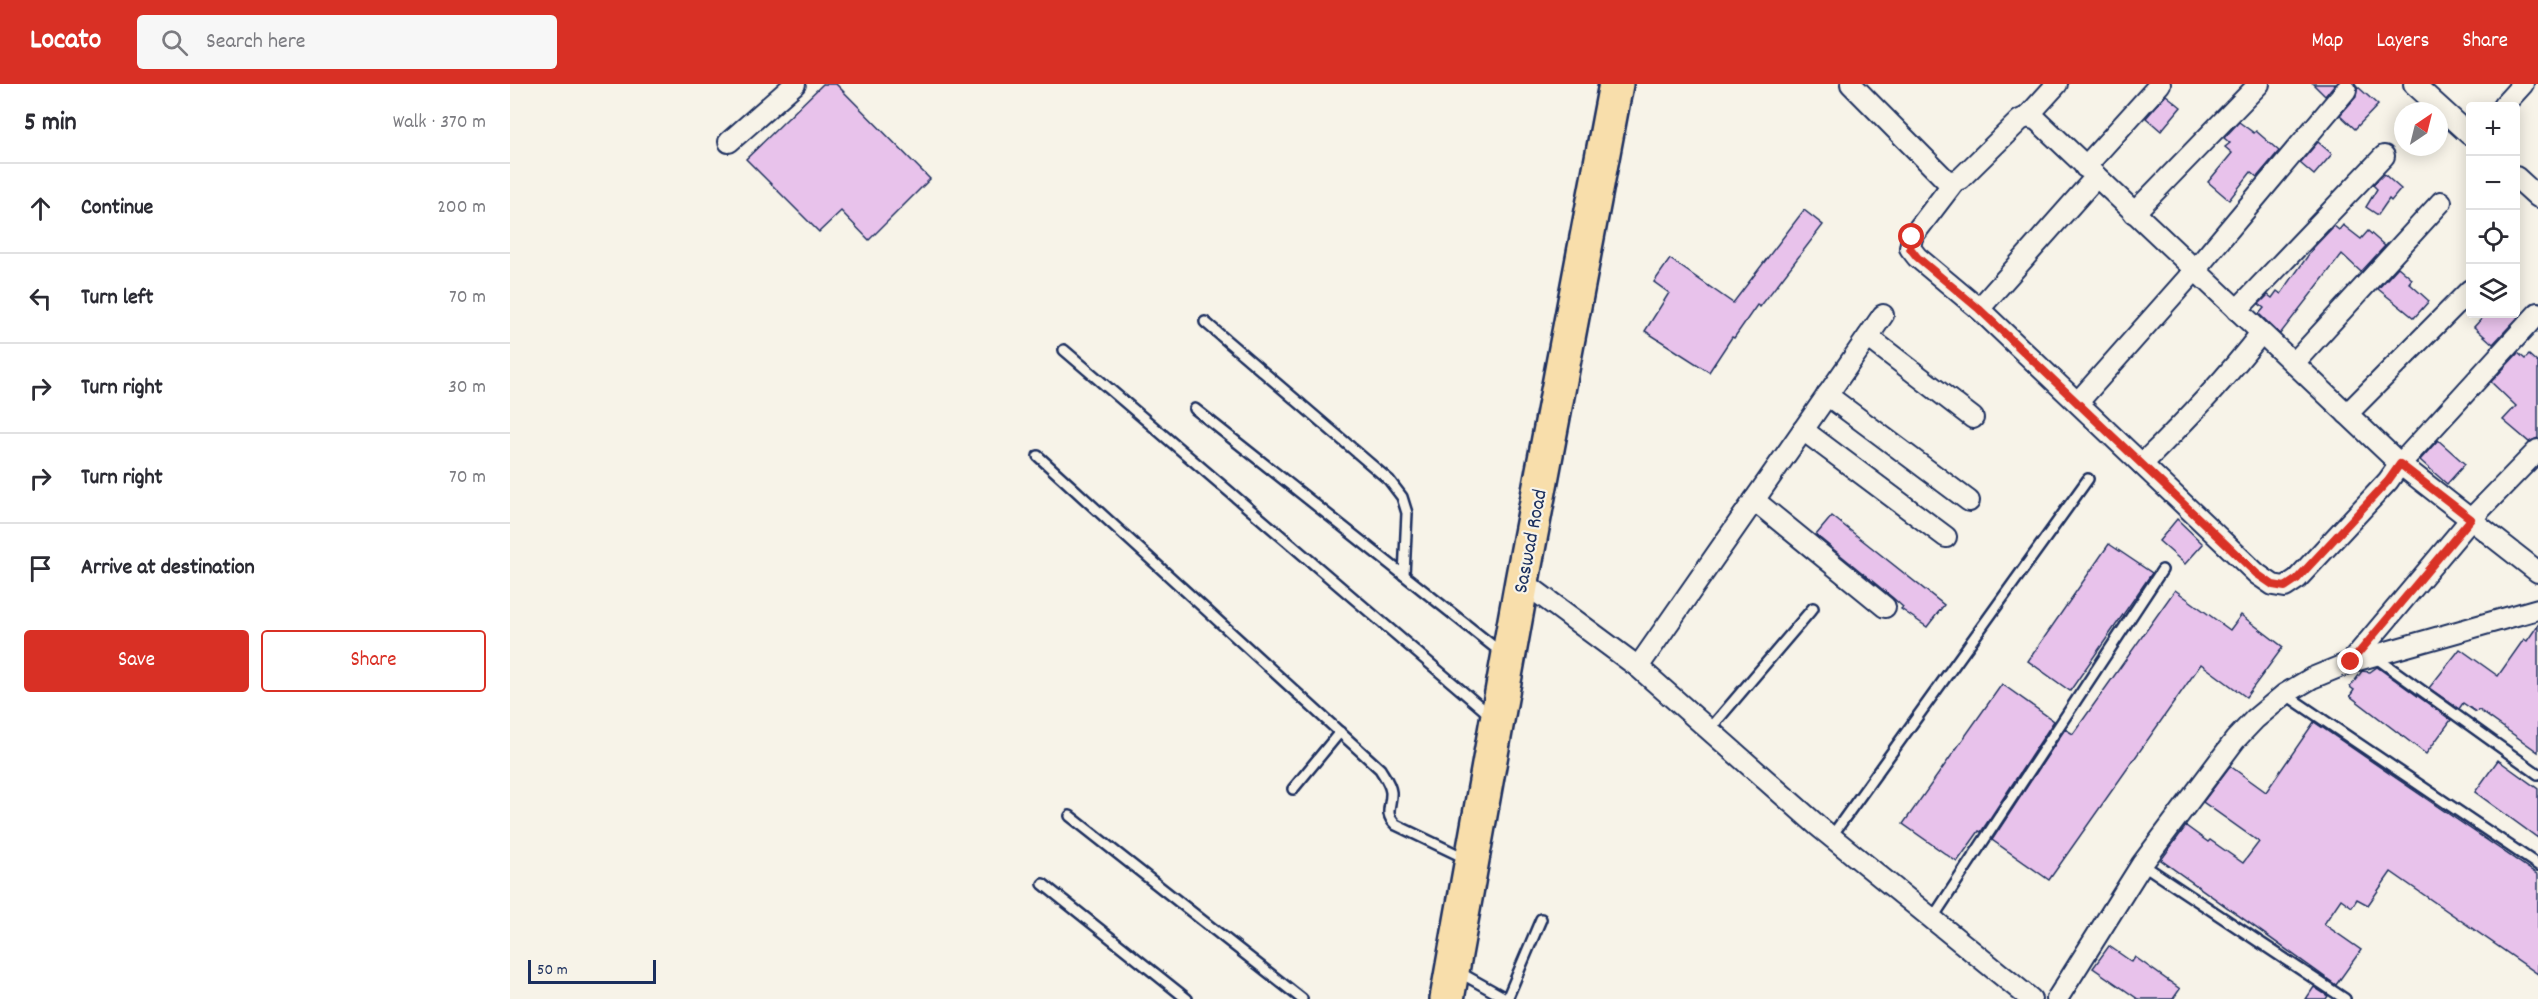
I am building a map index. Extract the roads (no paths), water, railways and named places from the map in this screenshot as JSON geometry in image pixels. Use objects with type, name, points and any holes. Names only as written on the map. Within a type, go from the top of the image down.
[{"type":"highway","name":"Saswad Road","points":[[1450,984],[1521,581],[1616,84]]},
{"type":"street","points":[[729,142],[795,84]]},
{"type":"street","points":[[1851,84],[1938,173],[1948,182],[1954,182]]},
{"type":"street","points":[[2057,84],[2027,117],[2020,120],[1960,179],[1954,182],[1912,237],[1910,248],[1917,257],[1979,309],[2078,402],[2127,452],[2257,574],[2273,585],[2285,587],[2312,562],[2388,481],[2400,464],[2538,313]]},
{"type":"street","points":[[1979,309],[2160,84]]},
{"type":"street","points":[[2134,213],[2259,84]]},
{"type":"street","points":[[2414,84],[2466,131]]},
{"type":"street","points":[[2507,102],[2523,84]]},
{"type":"street","points":[[2078,402],[2195,270],[2346,90]]},
{"type":"street","points":[[2027,117],[2037,120],[2400,464],[2538,572]]},
{"type":"street","points":[[2237,310],[2384,156]]},
{"type":"street","points":[[2520,181],[2538,197]]},
{"type":"street","points":[[2294,363],[2441,202]]},
{"type":"street","points":[[2347,414],[2466,294]]},
{"type":"street","points":[[1638,667],[1883,315]]},
{"type":"street","points":[[2142,464],[2235,368],[2261,333]]},
{"type":"street","points":[[1868,337],[1973,418]]},
{"type":"street","points":[[1827,395],[1969,501]]},
{"type":"street","points":[[1803,429],[1946,537]]},
{"type":"street","points":[[2351,662],[2471,519],[2538,450]]},
{"type":"street","points":[[1754,500],[1885,607]]},
{"type":"street","points":[[1521,581],[1638,667],[1831,837],[2031,999]]},
{"type":"street","points":[[2057,999],[2142,864],[2235,740],[2255,719],[2285,694],[2312,678],[2351,662],[2538,609]]},
{"type":"lane","points":[[1205,322],[1389,480],[1402,497],[1407,513],[1404,575]]},
{"type":"lane","points":[[1064,350],[1497,721]]},
{"type":"lane","points":[[1195,409],[1508,658]]},
{"type":"lane","points":[[1038,456],[1380,769],[1388,782],[1391,793],[1387,810],[1389,819],[1396,825],[1472,861]]},
{"type":"lane","points":[[1831,837],[2088,479]]},
{"type":"lane","points":[[1932,920],[2162,570]]},
{"type":"lane","points":[[1709,730],[1813,608]]},
{"type":"lane","points":[[2373,656],[2538,774]]},
{"type":"lane","points":[[2285,694],[2538,865]]},
{"type":"lane","points":[[1293,789],[1340,732]]},
{"type":"lane","points":[[1070,816],[1302,999]]},
{"type":"lane","points":[[2142,864],[2345,999]]},
{"type":"lane","points":[[1043,884],[1187,999]]},
{"type":"lane","points":[[1450,984],[1507,999],[1541,919]]}]
